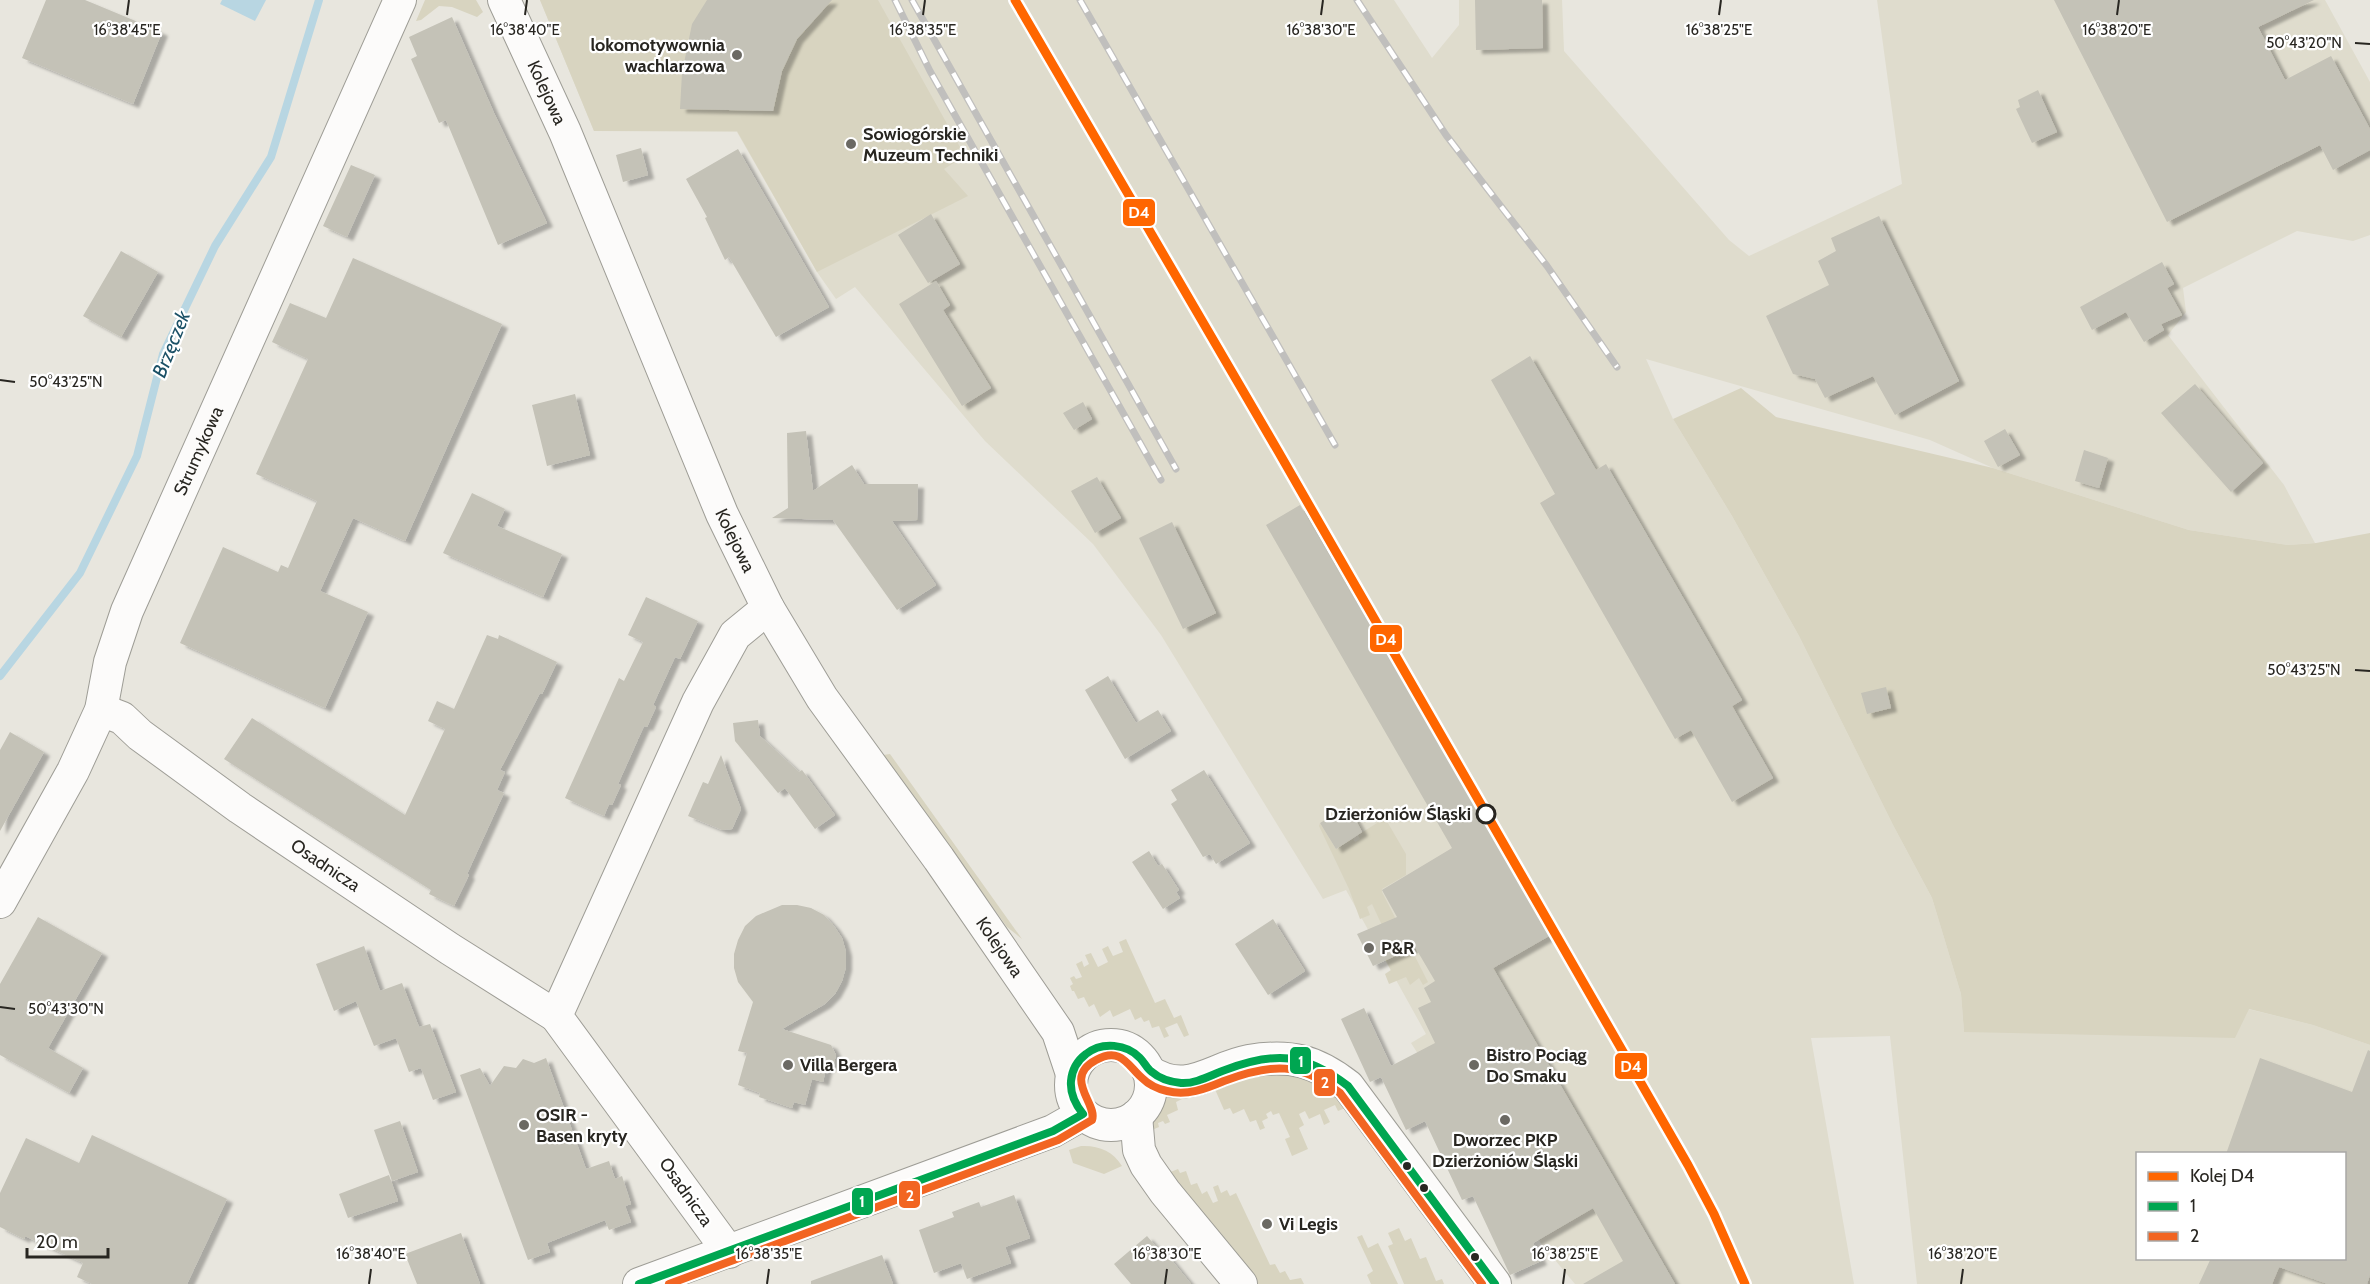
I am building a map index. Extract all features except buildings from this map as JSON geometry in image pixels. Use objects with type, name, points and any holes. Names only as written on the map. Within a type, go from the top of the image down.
[{"type":"street","name":"Strumykowa","points":[[0,902],[73,771],[100,710],[110,662],[127,611],[400,0]]},
{"type":"street","name":"Kolejowa","points":[[504,0],[565,132],[722,514],[768,608],[822,698],[939,859],[1079,1064]]},
{"type":"street","points":[[556,1016],[698,702],[735,635],[768,608]]},
{"type":"street","name":"Osadnicza","points":[[100,710],[122,718],[140,735],[240,808],[450,949],[556,1016],[729,1252]]},
{"type":"street","points":[[1122,1046],[1142,1060],[1148,1071],[1151,1083],[1144,1107],[1125,1120],[1093,1121],[1076,1106],[1072,1096],[1079,1064],[1097,1047],[1122,1046]]},
{"type":"street","points":[[1148,1071],[1170,1081],[1185,1083],[1248,1061],[1290,1059],[1309,1062],[1329,1071],[1348,1086],[1496,1284]]},
{"type":"street","points":[[639,1284],[1053,1131],[1083,1114]]},
{"type":"street","points":[[1125,1120],[1146,1165],[1165,1192],[1241,1284]]},
{"type":"shaded area","points":[[425,0],[476,0],[483,12],[477,17],[452,7],[439,6],[421,20],[416,21]]},
{"type":"shaded area","points":[[540,0],[1394,0],[1432,58],[1459,25],[1459,0],[1562,0],[1564,51],[1729,240],[1749,256],[1902,184],[1877,0],[2325,0],[2370,82],[2370,235],[2353,241],[2297,231],[2183,288],[2186,312],[2168,335],[2284,485],[2315,543],[2288,545],[2189,530],[1993,468],[1930,440],[1646,359],[1673,419],[1732,516],[1799,636],[1932,898],[1961,994],[1964,1032],[2248,1009],[2313,1025],[2370,1045],[2370,1284],[1917,1284],[1890,1036],[1811,1038],[1854,1284],[1575,1284],[1540,1242],[1411,1043],[1426,1034],[1346,890],[1323,899],[1161,635],[1093,544],[985,441],[855,287],[836,299],[817,272],[737,132],[594,131]]},
{"type":"shaded area","name":"Sowiogórskie Muzeum Techniki","points":[[540,0],[878,0],[965,156],[944,169],[968,196],[817,272],[737,131],[594,131]]},
{"type":"shaded area","points":[[1741,388],[1776,417],[1993,468],[2189,530],[2288,545],[2316,543],[2370,533],[2370,1045],[2313,1025],[2249,1009],[2235,1038],[1964,1032],[1961,994],[1932,898],[1799,636],[1732,516],[1673,419]]},
{"type":"shaded area","points":[[890,754],[1022,939],[1007,927],[883,755]]},
{"type":"shaded area","points":[[1385,818],[1406,854],[1406,875],[1382,889],[1382,892],[1428,982],[1423,985],[1419,978],[1410,985],[1406,977],[1389,984],[1385,974],[1391,970],[1385,958],[1395,953],[1372,904],[1367,907],[1370,915],[1360,919],[1349,889],[1319,826],[1320,823],[1336,849],[1353,839],[1355,842],[1360,839],[1358,835]]},
{"type":"shaded area","points":[[1126,939],[1155,1003],[1165,999],[1174,1018],[1181,1015],[1189,1035],[1184,1037],[1177,1023],[1165,1028],[1169,1036],[1164,1038],[1159,1026],[1152,1028],[1149,1020],[1144,1022],[1141,1017],[1135,1020],[1130,1009],[1113,1017],[1110,1010],[1100,1017],[1094,1004],[1089,1007],[1084,997],[1078,999],[1072,991],[1070,986],[1073,984],[1070,978],[1082,977],[1076,964],[1082,961],[1084,967],[1089,964],[1085,955],[1091,953],[1098,967],[1108,962],[1102,949],[1108,946],[1113,956],[1123,952],[1119,942]]},
{"type":"shaded area","points":[[1271,1072],[1304,1078],[1313,1082],[1330,1091],[1348,1107],[1338,1111],[1335,1105],[1324,1110],[1330,1122],[1324,1125],[1320,1114],[1309,1119],[1305,1111],[1299,1114],[1304,1125],[1299,1128],[1308,1149],[1292,1156],[1285,1139],[1290,1137],[1279,1113],[1273,1115],[1271,1111],[1266,1114],[1268,1118],[1262,1121],[1265,1128],[1260,1130],[1256,1120],[1250,1122],[1244,1109],[1233,1114],[1230,1108],[1224,1110],[1214,1087],[1241,1078]]},
{"type":"shaded area","points":[[1167,1095],[1188,1096],[1176,1102],[1178,1110],[1167,1115],[1170,1122],[1158,1123],[1159,1127],[1152,1130],[1156,1111]]},
{"type":"shaded area","points":[[1081,1146],[1104,1150],[1114,1156],[1122,1166],[1104,1174],[1073,1163],[1069,1150]]},
{"type":"shaded area","points":[[1178,1169],[1180,1173],[1186,1171],[1191,1185],[1197,1183],[1202,1194],[1207,1191],[1213,1203],[1218,1201],[1213,1187],[1218,1185],[1221,1193],[1227,1190],[1230,1196],[1236,1193],[1270,1265],[1275,1264],[1280,1273],[1285,1271],[1290,1280],[1301,1278],[1304,1284],[1257,1284],[1172,1181],[1168,1173]]},
{"type":"shaded area","points":[[1399,1228],[1405,1241],[1411,1238],[1420,1259],[1426,1257],[1436,1281],[1442,1279],[1444,1284],[1404,1284],[1388,1246],[1393,1244],[1388,1233]]},
{"type":"shaded area","points":[[1362,1235],[1368,1248],[1378,1243],[1398,1284],[1371,1284],[1367,1275],[1373,1271],[1357,1237]]},
{"type":"water","points":[[222,0],[266,0],[255,21],[220,4]]},
{"type":"waterway","name":"Brzęczek","points":[[0,676],[80,573],[137,456],[163,354],[215,246],[271,157],[319,0]]},
{"type":"railway","points":[[895,0],[930,71],[1161,480]]},
{"type":"railway","points":[[912,0],[1176,469]]},
{"type":"railway","points":[[1080,0],[1335,445]]},
{"type":"railway","points":[[1357,0],[1446,135],[1547,266],[1617,367]]},
{"type":"rail line","name":"D4","points":[[1015,0],[1278,451],[1688,1165],[1714,1214],[1745,1284]]},
{"type":"transit line","name":"1","points":[[1083,1114],[1072,1094],[1072,1077],[1080,1059],[1099,1047],[1121,1047],[1135,1053],[1155,1074],[1166,1080],[1181,1083],[1198,1081],[1243,1064],[1275,1058],[1289,1058],[1318,1067],[1348,1086],[1495,1284]]},
{"type":"transit line","name":"2","points":[[669,1284],[1058,1140],[1092,1120],[1090,1106],[1081,1083],[1082,1075],[1086,1067],[1096,1060],[1112,1055],[1123,1059],[1151,1085],[1174,1092],[1196,1091],[1241,1075],[1271,1069],[1298,1071],[1326,1083],[1340,1093],[1482,1284]]},
{"type":"transit line","name":"1","points":[[639,1284],[1053,1131],[1083,1114]]},
{"type":"place","name":"lokomotywownia wachlarzowa","points":[[737,55]]},
{"type":"place","name":"Sowiogórskie Muzeum Techniki","points":[[851,144]]},
{"type":"place","name":"Dzierżoniów Śląski","points":[[1486,814]]},
{"type":"place","name":"P&R","points":[[1369,948]]},
{"type":"place","name":"Villa Bergera","points":[[788,1065]]},
{"type":"place","name":"Bistro Pociąg Do Smaku","points":[[1474,1065]]},
{"type":"place","name":"Dworzec PKP Dzierżoniów Śląski","points":[[1505,1120]]},
{"type":"place","name":"OSIR - Basen kryty","points":[[524,1125]]},
{"type":"place","name":"Vi Legis","points":[[1267,1224]]}]
